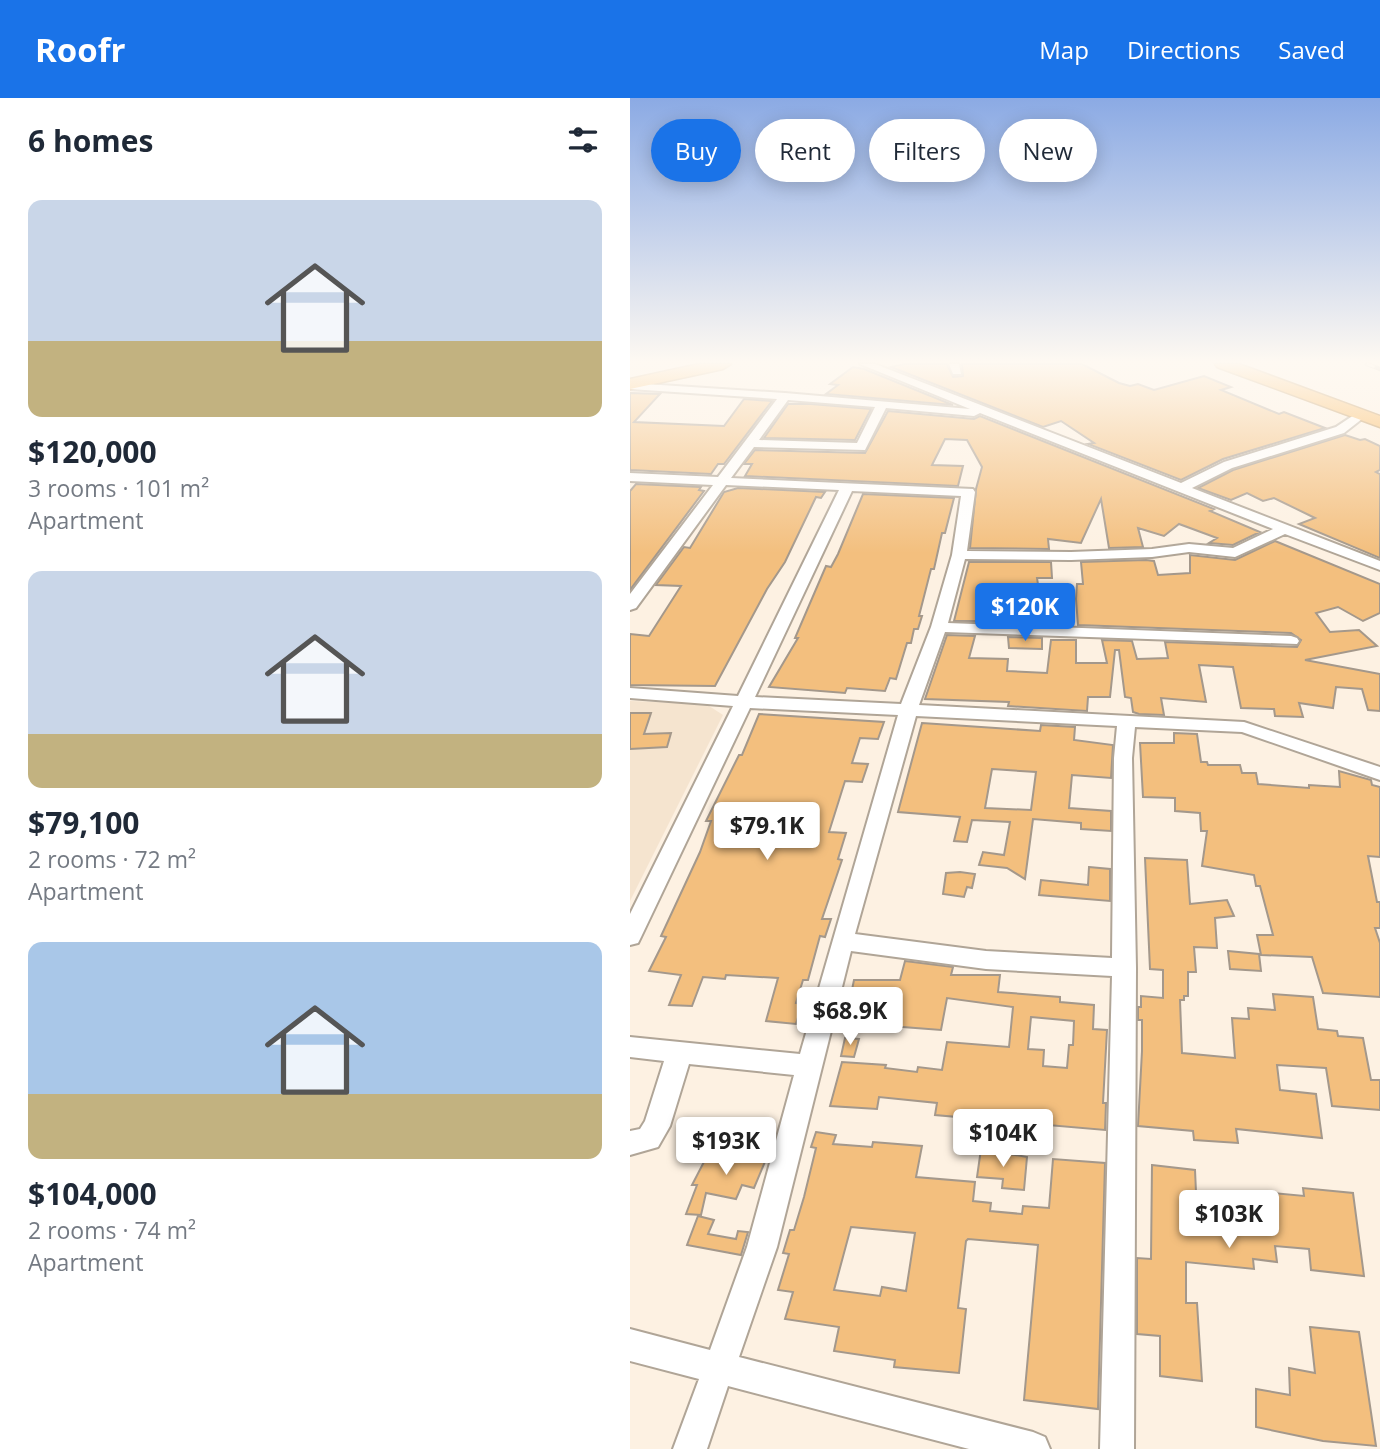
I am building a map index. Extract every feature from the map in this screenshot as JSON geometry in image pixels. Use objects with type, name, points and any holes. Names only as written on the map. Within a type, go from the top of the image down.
[{"type":"street","points":[[630,606],[763,427]]},
{"type":"street","points":[[751,443],[861,447],[871,427]]},
{"type":"street","points":[[1031,427],[1380,566]]},
{"type":"street","points":[[1183,487],[1228,465],[1344,427]]},
{"type":"street","points":[[630,478],[968,492],[959,555],[842,942],[762,1247],[690,1449]]},
{"type":"street","points":[[630,937],[848,486]]},
{"type":"street","points":[[956,526],[959,555]]},
{"type":"street","points":[[959,555],[1071,556],[1152,553],[1189,548],[1235,553],[1283,529]]},
{"type":"street","points":[[939,627],[1291,641]]},
{"type":"street","points":[[630,693],[745,702],[914,701],[1127,720],[1244,727],[1380,774]]},
{"type":"street","points":[[1117,1449],[1124,968],[1124,758],[1127,720]]},
{"type":"street","points":[[842,942],[986,960],[1124,968]]},
{"type":"street","points":[[630,1047],[809,1066]]},
{"type":"street","points":[[630,1143],[648,1139],[657,1126],[679,1054]]},
{"type":"street","points":[[630,1345],[1033,1449]]},
{"type":"shaded area","points":[[630,701],[706,704],[723,715],[630,901]]},
{"type":"building","points":[[630,427],[752,427],[724,464],[718,464],[711,474],[630,470]]},
{"type":"building","points":[[772,427],[862,427],[855,440],[764,438]]},
{"type":"building","points":[[879,427],[1008,427],[1214,509],[1210,511],[1260,532],[1233,545],[1209,543],[1217,538],[1179,524],[1164,536],[1138,528],[1143,547],[1109,548],[1101,499],[1081,543],[1048,539],[1049,549],[970,548],[976,489],[982,467],[967,440],[945,439],[932,465],[963,466],[958,486],[745,476],[752,464],[744,464],[755,450],[865,453]]},
{"type":"building","points":[[1070,427],[1325,428],[1223,459],[1181,480],[1088,444],[1094,443]]},
{"type":"building","points":[[1345,435],[1365,439],[1380,446],[1380,470],[1376,472],[1380,474],[1380,558],[1299,524],[1315,518],[1274,498],[1263,501],[1247,493],[1231,500],[1198,488],[1233,470]]},
{"type":"building","points":[[636,484],[701,487],[699,490],[704,491],[630,590],[630,491]]},
{"type":"building","points":[[738,488],[825,492],[821,498],[816,497],[785,562],[767,589],[715,686],[630,685],[630,634],[649,636],[681,586],[656,585],[684,547],[690,548],[724,492]]},
{"type":"building","points":[[863,494],[954,498],[934,569],[931,569],[918,629],[914,629],[911,643],[907,643],[896,679],[890,678],[885,691],[847,688],[845,693],[769,687],[798,638],[795,638],[826,566],[831,567],[838,554]]},
{"type":"building","points":[[1275,541],[1380,584],[1380,613],[1363,621],[1338,607],[1316,613],[1330,632],[1359,630],[1377,646],[1305,660],[1380,674],[1380,711],[1368,710],[1362,689],[1336,687],[1333,708],[1299,703],[1303,717],[1275,716],[1274,709],[1241,708],[1233,667],[1199,665],[1206,702],[1161,698],[1164,715],[1139,714],[1133,712],[1131,698],[1125,697],[1119,650],[1115,650],[1110,697],[1088,697],[1087,711],[1008,706],[1009,702],[925,699],[947,635],[975,636],[969,658],[1008,659],[1007,671],[1047,673],[1051,640],[1076,640],[1076,663],[1107,663],[1102,640],[1132,641],[1137,659],[1168,658],[1165,642],[1297,647],[1301,640],[1291,633],[1078,625],[1076,599],[1077,584],[1083,584],[1081,562],[1146,560],[1154,561],[1158,575],[1190,573],[1190,555],[1235,560]]},
{"type":"building","points":[[969,562],[1051,562],[1052,578],[1037,578],[1042,611],[1041,624],[1006,623],[1006,616],[978,617],[977,621],[954,621]]},
{"type":"building","points":[[1008,637],[1042,638],[1042,649],[1009,648]]},
{"type":"building","points":[[630,713],[651,713],[644,734],[671,733],[667,747],[630,749]]},
{"type":"building","points":[[759,714],[884,722],[878,739],[860,738],[852,763],[868,764],[862,782],[845,781],[829,832],[846,833],[838,859],[842,860],[822,919],[831,919],[825,937],[820,936],[808,980],[803,980],[796,1003],[802,1004],[796,1024],[766,1021],[778,978],[726,975],[725,979],[703,977],[692,1006],[669,1005],[681,975],[649,971],[666,937],[661,936],[700,852],[711,821],[706,821],[739,755],[742,755]]},
{"type":"building","points":[[922,723],[1040,731],[1041,725],[1075,727],[1074,740],[1113,745],[1111,778],[1072,775],[1069,808],[1111,811],[1111,831],[1081,829],[1081,823],[1033,819],[1025,879],[1007,868],[979,865],[983,852],[1004,855],[1010,822],[972,820],[967,842],[954,841],[960,817],[898,812]],"holes":[[[992,769],[1036,772],[1031,810],[985,808]]]},
{"type":"building","points":[[1174,733],[1197,734],[1201,762],[1207,762],[1208,765],[1240,765],[1242,773],[1256,773],[1258,784],[1309,788],[1309,785],[1340,787],[1339,771],[1371,780],[1372,785],[1380,787],[1380,857],[1368,856],[1377,902],[1380,902],[1380,928],[1375,928],[1380,943],[1380,997],[1323,993],[1312,957],[1261,955],[1257,935],[1273,935],[1260,886],[1256,886],[1254,875],[1202,866],[1207,831],[1201,831],[1200,813],[1175,811],[1175,798],[1143,797],[1140,743],[1174,743]]},
{"type":"building","points":[[1145,858],[1187,860],[1190,904],[1227,900],[1234,916],[1215,918],[1217,948],[1194,947],[1196,972],[1188,972],[1188,996],[1180,1000],[1182,1053],[1235,1058],[1232,1018],[1249,1019],[1248,1008],[1275,1010],[1273,994],[1313,997],[1318,1029],[1337,1031],[1338,1036],[1363,1038],[1371,1080],[1380,1080],[1380,1110],[1332,1106],[1326,1068],[1277,1065],[1280,1090],[1316,1094],[1322,1138],[1236,1129],[1238,1143],[1194,1140],[1193,1131],[1138,1126],[1142,1020],[1138,1020],[1138,1007],[1141,1007],[1141,996],[1163,998],[1163,970],[1150,969]]},
{"type":"building","points":[[1089,867],[1110,869],[1110,901],[1039,895],[1041,880],[1088,885]]},
{"type":"building","points":[[946,873],[975,874],[972,888],[967,887],[964,897],[943,894]]},
{"type":"building","points":[[1228,951],[1259,954],[1261,971],[1230,969]]},
{"type":"building","points":[[905,961],[953,967],[951,975],[1000,975],[998,992],[1060,997],[1060,1002],[1094,1005],[1093,1029],[1107,1030],[1103,1103],[1106,1103],[1105,1130],[935,1115],[937,1103],[879,1097],[877,1109],[830,1106],[842,1062],[886,1065],[885,1068],[917,1072],[918,1067],[942,1070],[947,1042],[1009,1047],[1013,1007],[947,998],[941,1030],[890,1026],[896,1000],[870,998],[868,1006],[849,1004],[854,980],[900,980]],"holes":[[[1031,1017],[1074,1021],[1073,1045],[1069,1045],[1067,1068],[1043,1066],[1044,1050],[1028,1049]]]},
{"type":"building","points":[[845,1038],[859,1039],[854,1057],[841,1056]]},
{"type":"building","points":[[816,1132],[836,1135],[833,1144],[872,1147],[873,1142],[922,1146],[916,1177],[975,1182],[973,1201],[991,1203],[990,1211],[1022,1214],[1023,1206],[1049,1208],[1053,1159],[1105,1163],[1098,1409],[1024,1400],[1038,1245],[968,1239],[966,1241],[958,1308],[966,1309],[959,1373],[894,1367],[895,1360],[834,1351],[839,1327],[785,1319],[793,1292],[778,1290],[789,1254],[783,1253],[790,1230],[794,1230],[804,1197],[816,1148],[811,1147]],"holes":[[[851,1227],[915,1233],[906,1291],[882,1287],[880,1296],[834,1290]]]},
{"type":"building","points":[[981,1149],[1027,1157],[1024,1190],[1002,1188],[1003,1179],[977,1177]]},
{"type":"building","points":[[769,1152],[754,1188],[742,1185],[736,1199],[706,1193],[701,1215],[686,1214],[697,1185],[692,1185],[706,1158],[709,1156],[723,1160],[724,1154]]},
{"type":"building","points":[[1152,1165],[1195,1170],[1196,1192],[1262,1198],[1261,1192],[1304,1196],[1303,1188],[1353,1193],[1364,1276],[1311,1270],[1309,1249],[1275,1246],[1277,1262],[1253,1259],[1254,1269],[1186,1262],[1186,1303],[1197,1303],[1202,1381],[1160,1376],[1160,1336],[1137,1334],[1137,1258],[1151,1259]]},
{"type":"building","points":[[698,1216],[714,1220],[708,1234],[736,1239],[738,1231],[748,1232],[741,1255],[687,1245]]},
{"type":"building","points":[[1310,1327],[1359,1332],[1376,1446],[1323,1441],[1256,1427],[1256,1389],[1290,1395],[1289,1368],[1315,1373]]}]
